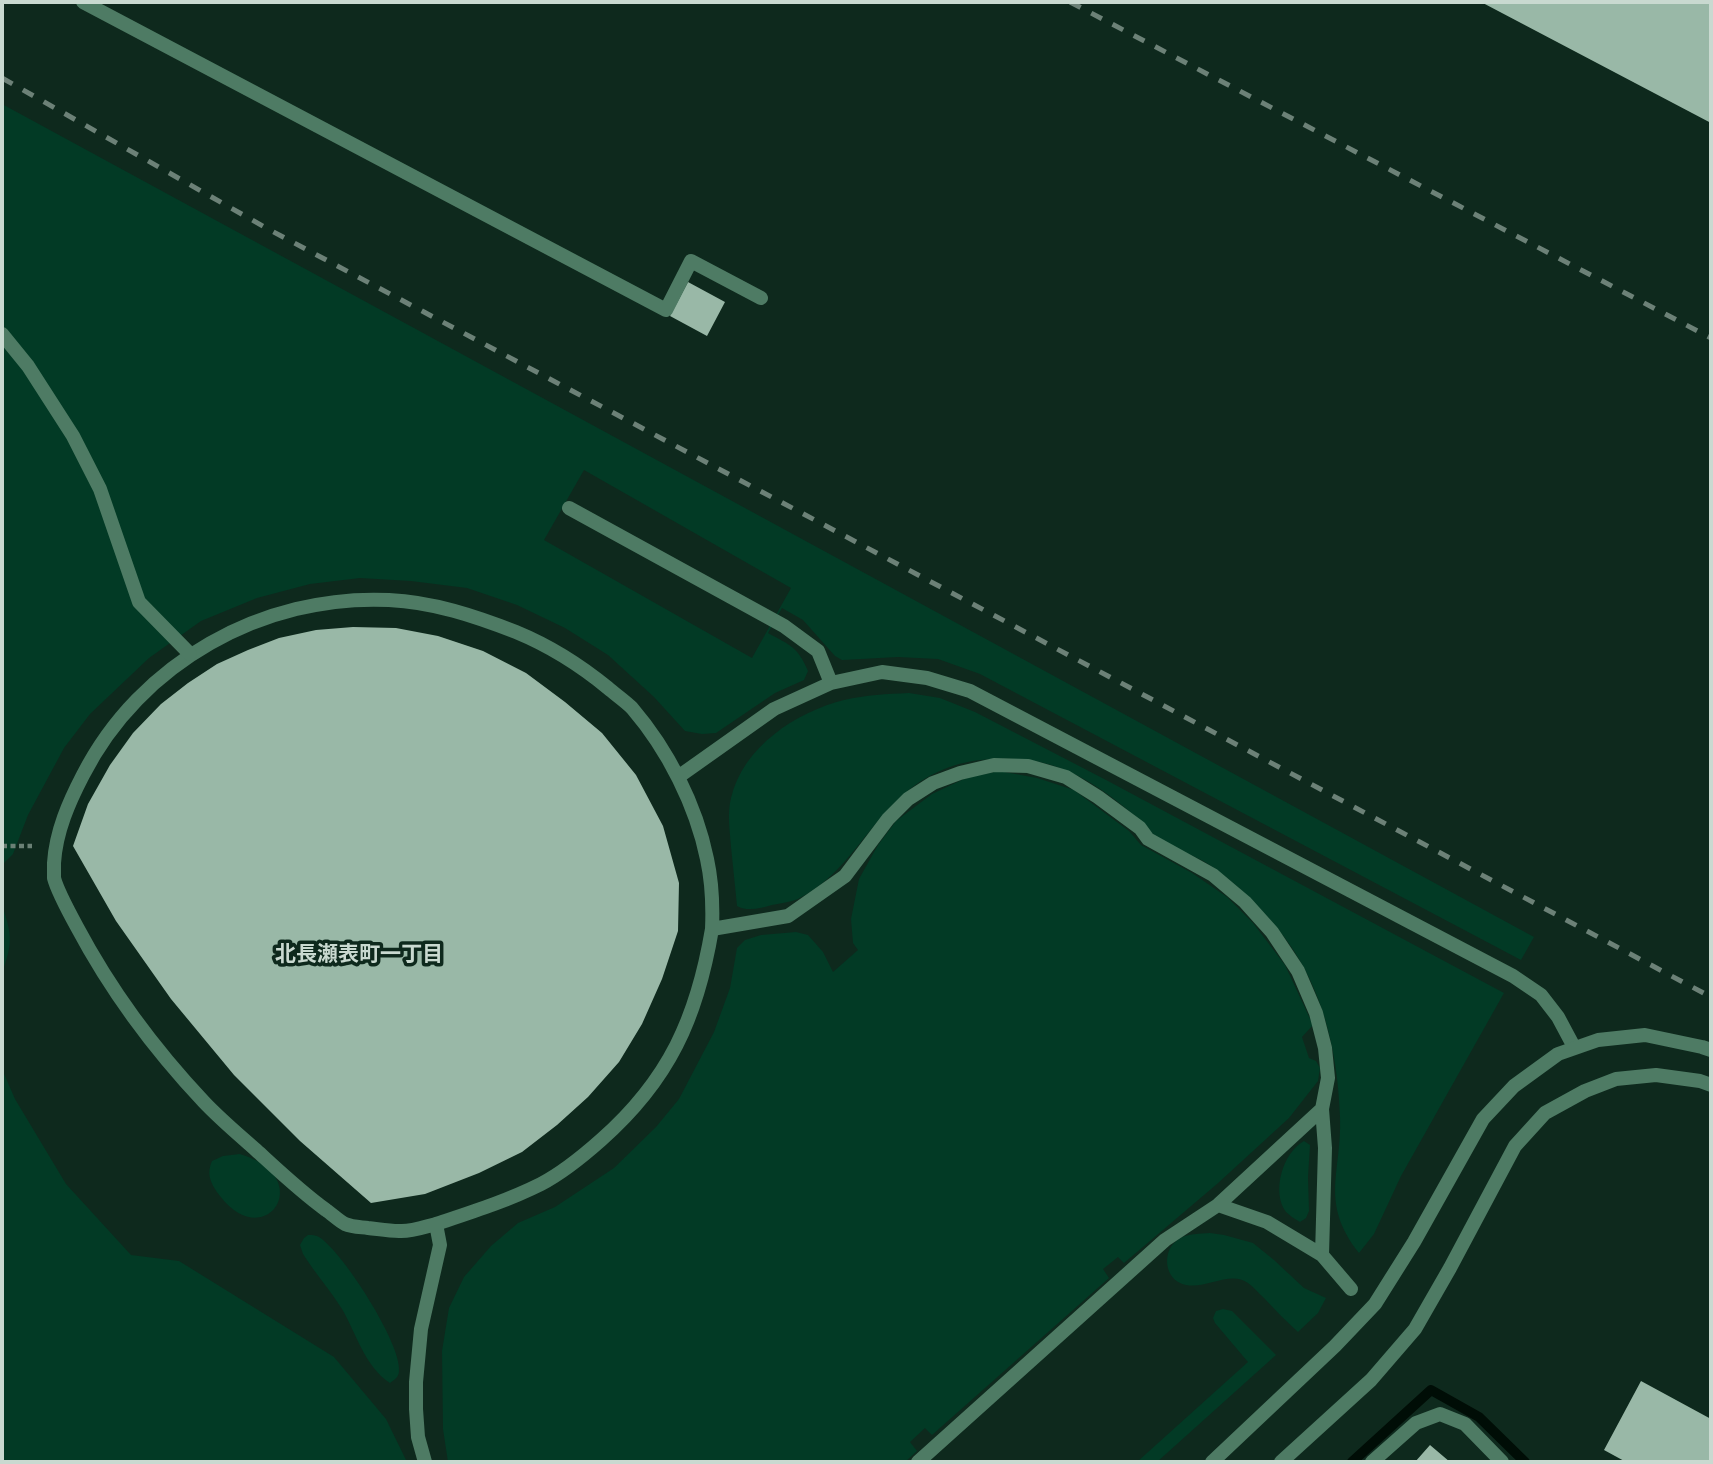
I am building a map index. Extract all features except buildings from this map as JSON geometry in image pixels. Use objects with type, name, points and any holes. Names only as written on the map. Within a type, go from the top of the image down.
[{"type":"street","points":[[83,2],[666,310],[691,261],[761,298]]},
{"type":"street","points":[[2,334],[28,366],[73,436],[100,489],[139,602],[190,654]]},
{"type":"street","points":[[569,508],[784,626],[818,651],[831,683]]},
{"type":"street","points":[[377,600],[437,606],[541,642],[589,672],[630,706],[678,777],[697,820],[708,860],[713,901],[712,929],[706,966],[693,1007],[677,1046],[653,1086],[620,1123],[584,1155],[543,1183],[500,1203],[402,1232],[347,1225],[299,1191],[212,1111],[173,1069],[130,1012],[91,953],[54,877],[55,845],[69,801],[111,728],[136,699],[190,654],[221,636],[255,621],[297,608],[341,601],[377,600]]},
{"type":"street","points":[[678,777],[774,709],[831,683],[882,671],[927,678],[970,691],[1513,976],[1541,995],[1558,1017],[1574,1047]]},
{"type":"street","points":[[712,929],[788,916],[845,877],[888,819],[908,799],[933,783],[993,765],[1028,766],[1066,777],[1140,828],[1148,839],[1213,875],[1245,902],[1272,932],[1298,971],[1316,1013],[1325,1048],[1328,1078],[1322,1109],[1325,1148],[1322,1255]]},
{"type":"street","points":[[1212,1462],[1335,1346],[1375,1304],[1483,1119],[1514,1086],[1558,1054],[1598,1040],[1645,1035],[1711,1050]]},
{"type":"street","points":[[1282,1462],[1371,1380],[1415,1329],[1516,1146],[1545,1113],[1585,1091],[1616,1079],[1656,1075],[1711,1085]]},
{"type":"street","points":[[918,1462],[1165,1240],[1217,1205],[1322,1109]]},
{"type":"street","points":[[1217,1205],[1267,1222],[1322,1255],[1351,1289]]},
{"type":"street","points":[[425,1462],[418,1437],[416,1382],[421,1329],[440,1245],[436,1224]]},
{"type":"street","points":[[1373,1462],[1416,1423],[1440,1414],[1465,1424],[1503,1462]]},
{"type":"path","points":[[2,846],[55,845]]},
{"type":"green space","points":[[2,104],[1534,937],[1521,960],[980,674],[938,659],[898,657],[842,660],[835,656],[803,620],[782,608],[768,633],[788,644],[801,657],[808,671],[804,680],[775,693],[716,733],[702,734],[685,731],[654,697],[608,655],[565,628],[517,605],[467,588],[360,578],[310,584],[257,598],[201,621],[149,658],[90,714],[64,748],[28,815],[13,854],[2,865]],"holes":[[[584,470],[791,588],[752,658],[544,540]]]},
{"type":"green space","points":[[909,693],[940,698],[975,712],[1504,993],[1401,1176],[1374,1234],[1359,1253],[1339,1218],[1336,1202],[1340,1117],[1333,1052],[1322,1010],[1294,951],[1254,902],[1230,880],[1205,862],[1158,839],[1129,811],[1084,779],[1050,765],[1014,759],[986,759],[947,768],[922,780],[895,802],[831,876],[815,888],[789,902],[754,909],[737,906],[729,810],[737,780],[759,748],[790,723],[826,706],[852,698]]},
{"type":"green space","points":[[999,771],[1037,778],[1074,790],[1129,831],[1141,845],[1192,873],[1227,897],[1253,923],[1285,965],[1313,1025],[1302,1037],[1309,1058],[1316,1061],[1320,1068],[1318,1081],[1289,1118],[1124,1263],[1118,1257],[1103,1269],[1109,1278],[932,1435],[925,1428],[910,1442],[917,1451],[905,1462],[448,1462],[443,1429],[442,1351],[449,1308],[464,1277],[491,1246],[518,1223],[555,1207],[614,1168],[656,1127],[679,1099],[714,1032],[730,988],[737,948],[745,940],[761,935],[796,932],[808,935],[823,952],[833,972],[858,950],[853,943],[851,919],[859,879],[878,845],[896,821],[932,794],[966,778]]},
{"type":"green space","points":[[2,905],[10,939],[2,973]]},
{"type":"green space","points":[[2,1069],[15,1099],[66,1184],[131,1255],[179,1261],[334,1357],[386,1419],[407,1462],[2,1462]]},
{"type":"green space","points":[[1304,1141],[1310,1145],[1309,1211],[1306,1218],[1300,1222],[1286,1212],[1282,1204],[1280,1184],[1290,1154]]},
{"type":"green space","points":[[240,1154],[265,1166],[276,1178],[280,1191],[278,1202],[272,1211],[262,1217],[249,1217],[235,1211],[220,1196],[210,1179],[212,1161],[223,1156]]},
{"type":"green space","points":[[1210,1233],[1253,1243],[1304,1288],[1326,1298],[1318,1313],[1298,1332],[1252,1286],[1241,1279],[1188,1285],[1174,1279],[1167,1261],[1174,1243],[1186,1236]]},
{"type":"green space","points":[[308,1235],[319,1237],[342,1260],[381,1320],[397,1358],[399,1373],[390,1383],[374,1368],[342,1309],[303,1254],[300,1245]]},
{"type":"green space","points":[[1216,1311],[1232,1311],[1276,1355],[1157,1462],[1137,1462],[1248,1362],[1215,1323],[1213,1318]]},
{"type":"waterway","points":[[1352,1462],[1431,1390],[1479,1417],[1525,1462]]},
{"type":"railway","points":[[1070,2],[1711,338]]},
{"type":"railway","points":[[2,78],[268,229],[1711,997]]},
{"type":"district","name":"北長瀬表町一丁目","points":[[359,956]]}]
